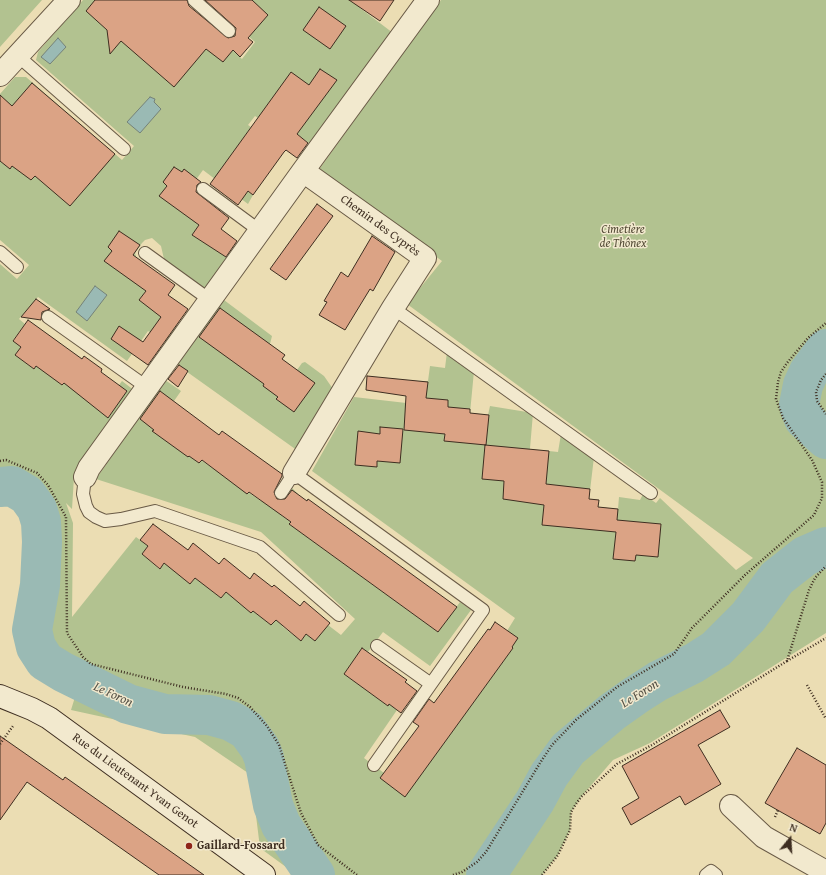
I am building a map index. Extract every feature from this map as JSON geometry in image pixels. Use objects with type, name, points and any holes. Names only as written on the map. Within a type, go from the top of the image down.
[{"type":"street","points":[[0,75],[69,0]]},
{"type":"street","points":[[85,477],[89,468],[428,0]]},
{"type":"street","name":"Chemin des Cyprès","points":[[294,473],[393,308],[425,258],[303,171]]},
{"type":"street","name":"Rue du Lieutenant Yvan Genot","points":[[0,696],[32,709],[49,718],[264,875]]},
{"type":"street","points":[[732,806],[764,836],[826,872]]},
{"type":"lane","points":[[194,0],[229,31]]},
{"type":"lane","points":[[18,56],[124,148]]},
{"type":"lane","points":[[203,189],[260,231]]},
{"type":"lane","points":[[0,252],[17,267]]},
{"type":"lane","points":[[145,254],[210,300]]},
{"type":"lane","points":[[393,308],[651,493]]},
{"type":"lane","points":[[48,317],[148,388]]},
{"type":"lane","points":[[281,493],[294,473],[483,610],[374,765]]},
{"type":"lane","points":[[85,477],[83,494],[86,506],[89,512],[96,517],[105,521],[155,511],[260,547],[339,615]]},
{"type":"lane","points":[[377,646],[431,684]]},
{"type":"lane","points":[[706,875],[711,871],[716,875]]},
{"type":"path","points":[[453,875],[462,872],[477,862],[486,852],[552,745],[576,720],[617,686],[674,654],[692,628],[745,575],[814,515],[822,498],[822,482],[812,460],[783,418],[776,399],[781,372],[808,338],[826,323]]},
{"type":"path","points":[[826,374],[821,380],[816,392],[818,401],[826,414]]},
{"type":"path","points":[[0,461],[6,460],[36,472],[48,484],[66,517],[67,633],[83,657],[91,664],[183,687],[226,694],[238,698],[250,707],[267,726],[279,745],[301,813],[318,844],[357,875]]},
{"type":"path","points":[[787,661],[809,590],[815,578],[826,566]]},
{"type":"path","points":[[542,875],[558,854],[570,830],[571,812],[578,801],[617,764],[659,741],[826,638]]},
{"type":"path","points":[[807,686],[826,719]]},
{"type":"path","points":[[0,744],[13,725]]},
{"type":"green space","points":[[0,0],[42,0],[0,47]]},
{"type":"green space","name":"Cimetière de Thônex","points":[[83,0],[177,0],[242,59],[255,42],[207,0],[365,0],[360,8],[393,33],[310,144],[297,134],[299,131],[290,125],[275,95],[265,108],[273,114],[266,123],[255,116],[248,125],[251,127],[226,163],[234,181],[253,195],[248,204],[203,170],[190,188],[200,224],[192,235],[228,258],[206,290],[164,259],[161,246],[152,238],[145,240],[142,243],[135,253],[147,289],[140,300],[179,327],[167,344],[148,331],[127,361],[38,297],[19,319],[25,324],[13,340],[21,347],[15,355],[34,369],[36,365],[62,385],[64,383],[119,385],[122,381],[135,391],[74,477],[72,509],[66,503],[73,523],[72,617],[136,537],[148,546],[142,554],[159,569],[166,561],[190,584],[197,576],[203,584],[221,598],[227,590],[250,612],[253,611],[271,625],[277,618],[283,627],[301,641],[306,634],[315,641],[328,625],[341,635],[355,619],[261,532],[96,479],[165,380],[181,391],[153,431],[199,463],[201,460],[261,501],[269,490],[283,497],[290,486],[298,494],[282,516],[291,522],[289,524],[438,632],[460,602],[471,610],[430,666],[383,632],[368,652],[362,649],[344,674],[388,706],[389,704],[397,710],[364,758],[384,773],[380,778],[405,796],[513,648],[507,631],[515,618],[312,471],[354,397],[415,404],[418,381],[428,381],[430,366],[445,368],[447,352],[474,371],[470,413],[488,415],[490,406],[533,413],[528,472],[540,450],[558,452],[561,434],[594,457],[589,499],[599,500],[598,507],[618,509],[619,497],[640,500],[643,494],[656,503],[660,498],[736,570],[753,558],[407,304],[442,261],[318,171],[441,0],[826,0],[826,633],[650,743],[613,760],[581,797],[571,812],[570,830],[558,855],[542,875],[496,875],[517,852],[522,829],[559,770],[571,755],[615,716],[641,699],[701,667],[726,648],[651,663],[645,680],[608,706],[564,748],[483,870],[477,875],[328,875],[306,854],[294,837],[285,807],[281,784],[279,827],[299,875],[297,875],[260,848],[251,775],[195,737],[71,710],[75,697],[52,686],[42,679],[23,645],[19,595],[29,524],[8,500],[0,506],[0,264],[17,279],[29,265],[0,240],[0,94],[15,77],[26,77],[122,160],[134,146],[36,60],[38,52]]},
{"type":"green space","points":[[224,300],[272,336],[270,344],[285,355],[270,376],[297,370],[302,363],[305,362],[324,376],[333,389],[298,451],[176,364]]},
{"type":"water","points":[[58,38],[66,47],[50,64],[41,57]]},
{"type":"water","points":[[150,97],[155,99],[154,102],[161,109],[140,133],[127,122]]},
{"type":"water","points":[[95,286],[107,295],[87,321],[76,312]]},
{"type":"building","points":[[95,0],[187,0],[189,6],[228,38],[235,36],[236,28],[205,0],[252,0],[268,15],[248,38],[253,42],[240,57],[233,50],[223,62],[206,49],[174,87],[121,41],[110,54],[107,30],[86,11]]},
{"type":"building","points":[[349,0],[394,0],[380,21]]},
{"type":"building","points":[[319,7],[346,26],[330,49],[303,30]]},
{"type":"building","points":[[320,69],[337,80],[297,134],[308,143],[297,158],[286,150],[253,195],[248,191],[238,205],[210,184],[291,72],[309,85]]},
{"type":"building","points":[[32,83],[115,154],[70,206],[35,176],[31,180],[12,166],[10,169],[0,161],[0,95],[12,106]]},
{"type":"building","points":[[174,167],[182,172],[184,169],[201,182],[197,185],[196,192],[229,218],[221,229],[237,241],[226,257],[192,235],[199,225],[159,196],[167,186],[163,182]]},
{"type":"building","points":[[317,204],[333,216],[286,280],[270,269]]},
{"type":"building","points":[[119,231],[140,245],[133,255],[175,285],[168,295],[188,309],[148,365],[111,339],[119,326],[143,342],[161,317],[139,300],[146,291],[104,261],[112,251],[108,247]]},
{"type":"building","points":[[372,236],[395,252],[373,291],[370,289],[345,330],[319,315],[327,302],[324,301],[341,272],[348,277]]},
{"type":"building","points":[[36,299],[50,309],[42,312],[41,320],[21,317]]},
{"type":"building","points":[[220,308],[285,355],[282,359],[315,383],[294,412],[276,399],[278,397],[263,386],[264,384],[199,337]]},
{"type":"building","points":[[28,320],[82,359],[84,356],[102,369],[101,372],[127,391],[108,418],[64,383],[62,385],[36,366],[34,369],[15,355],[21,347],[13,341]]},
{"type":"building","points":[[179,365],[188,371],[178,387],[168,379]]},
{"type":"building","points":[[367,376],[428,382],[426,398],[448,400],[448,407],[470,409],[470,413],[489,415],[486,445],[444,441],[445,434],[404,430],[406,396],[366,390]]},
{"type":"building","points":[[160,391],[219,435],[222,431],[282,474],[274,492],[277,499],[285,499],[292,490],[307,501],[308,499],[457,607],[438,632],[289,524],[291,522],[249,492],[247,494],[202,460],[199,463],[189,456],[188,457],[152,431],[154,430],[140,419]]},
{"type":"building","points":[[380,427],[403,429],[400,463],[377,461],[377,467],[355,465],[358,431],[380,434]]},
{"type":"building","points":[[485,445],[549,451],[546,484],[590,489],[589,499],[599,500],[598,507],[618,509],[617,520],[661,524],[658,557],[636,555],[635,561],[613,559],[616,532],[542,525],[544,505],[503,499],[504,481],[482,479]]},
{"type":"building","points":[[153,524],[188,550],[193,543],[219,564],[224,558],[250,579],[254,573],[272,587],[274,585],[300,606],[304,601],[330,623],[315,641],[306,634],[301,641],[276,620],[271,625],[253,611],[251,613],[226,592],[221,598],[195,578],[190,584],[164,563],[160,569],[142,554],[148,546],[140,540]]},
{"type":"building","points":[[495,622],[518,638],[512,647],[513,648],[405,797],[380,778],[419,726],[413,722],[429,699],[434,703],[488,629],[490,630]]},
{"type":"building","points":[[362,648],[407,680],[405,682],[417,691],[401,713],[389,704],[388,706],[344,674]]},
{"type":"building","points":[[720,710],[730,727],[698,745],[721,784],[685,805],[680,796],[631,825],[622,808],[639,798],[622,766]]},
{"type":"building","points":[[0,736],[63,780],[65,777],[204,875],[159,875],[27,782],[0,820]]},
{"type":"building","points":[[797,748],[826,765],[826,823],[820,834],[765,803]]},
{"type":"waterway","name":"Le Foron","points":[[826,349],[809,372],[803,385],[799,405],[804,419],[826,439]]},
{"type":"waterway","name":"Le Foron","points":[[0,487],[12,486],[27,495],[37,509],[41,522],[42,542],[40,585],[32,630],[36,647],[45,661],[63,672],[128,704],[165,714],[209,715],[231,721],[247,730],[260,748],[264,758],[273,805],[281,825],[315,875]]},
{"type":"waterway","name":"Le Foron","points":[[486,875],[535,801],[549,775],[568,749],[612,712],[636,695],[716,649],[748,617],[777,578],[805,556],[826,547]]},
{"type":"place","name":"Gaillard-Fossard","points":[[189,846]]}]
